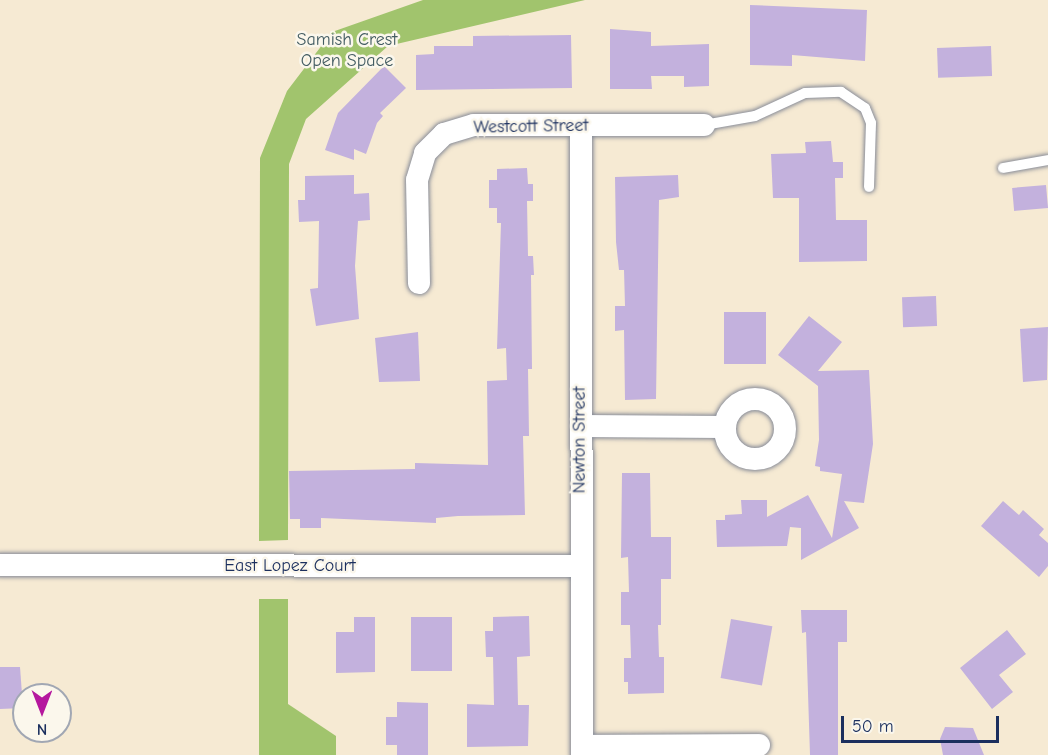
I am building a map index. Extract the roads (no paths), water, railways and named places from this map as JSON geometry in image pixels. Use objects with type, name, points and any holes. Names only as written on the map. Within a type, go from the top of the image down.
[{"type":"street","name":"Westcott Street","points":[[418,283],[417,180],[425,153],[444,134],[474,125],[704,125]]},
{"type":"street","name":"Newton Street","points":[[581,126],[579,566],[582,750]]},
{"type":"street","points":[[581,426],[724,427]]},
{"type":"street","name":"East Lopez Court","points":[[0,565],[579,566]]},
{"type":"street","points":[[582,750],[757,750]]},
{"type":"lane","points":[[704,125],[756,116],[805,93],[841,92],[865,108],[871,123],[869,187]]},
{"type":"lane","points":[[1003,168],[1048,160]]},
{"type":"park label","name":"Samish Crest Open Space","points":[[347,51]]}]
